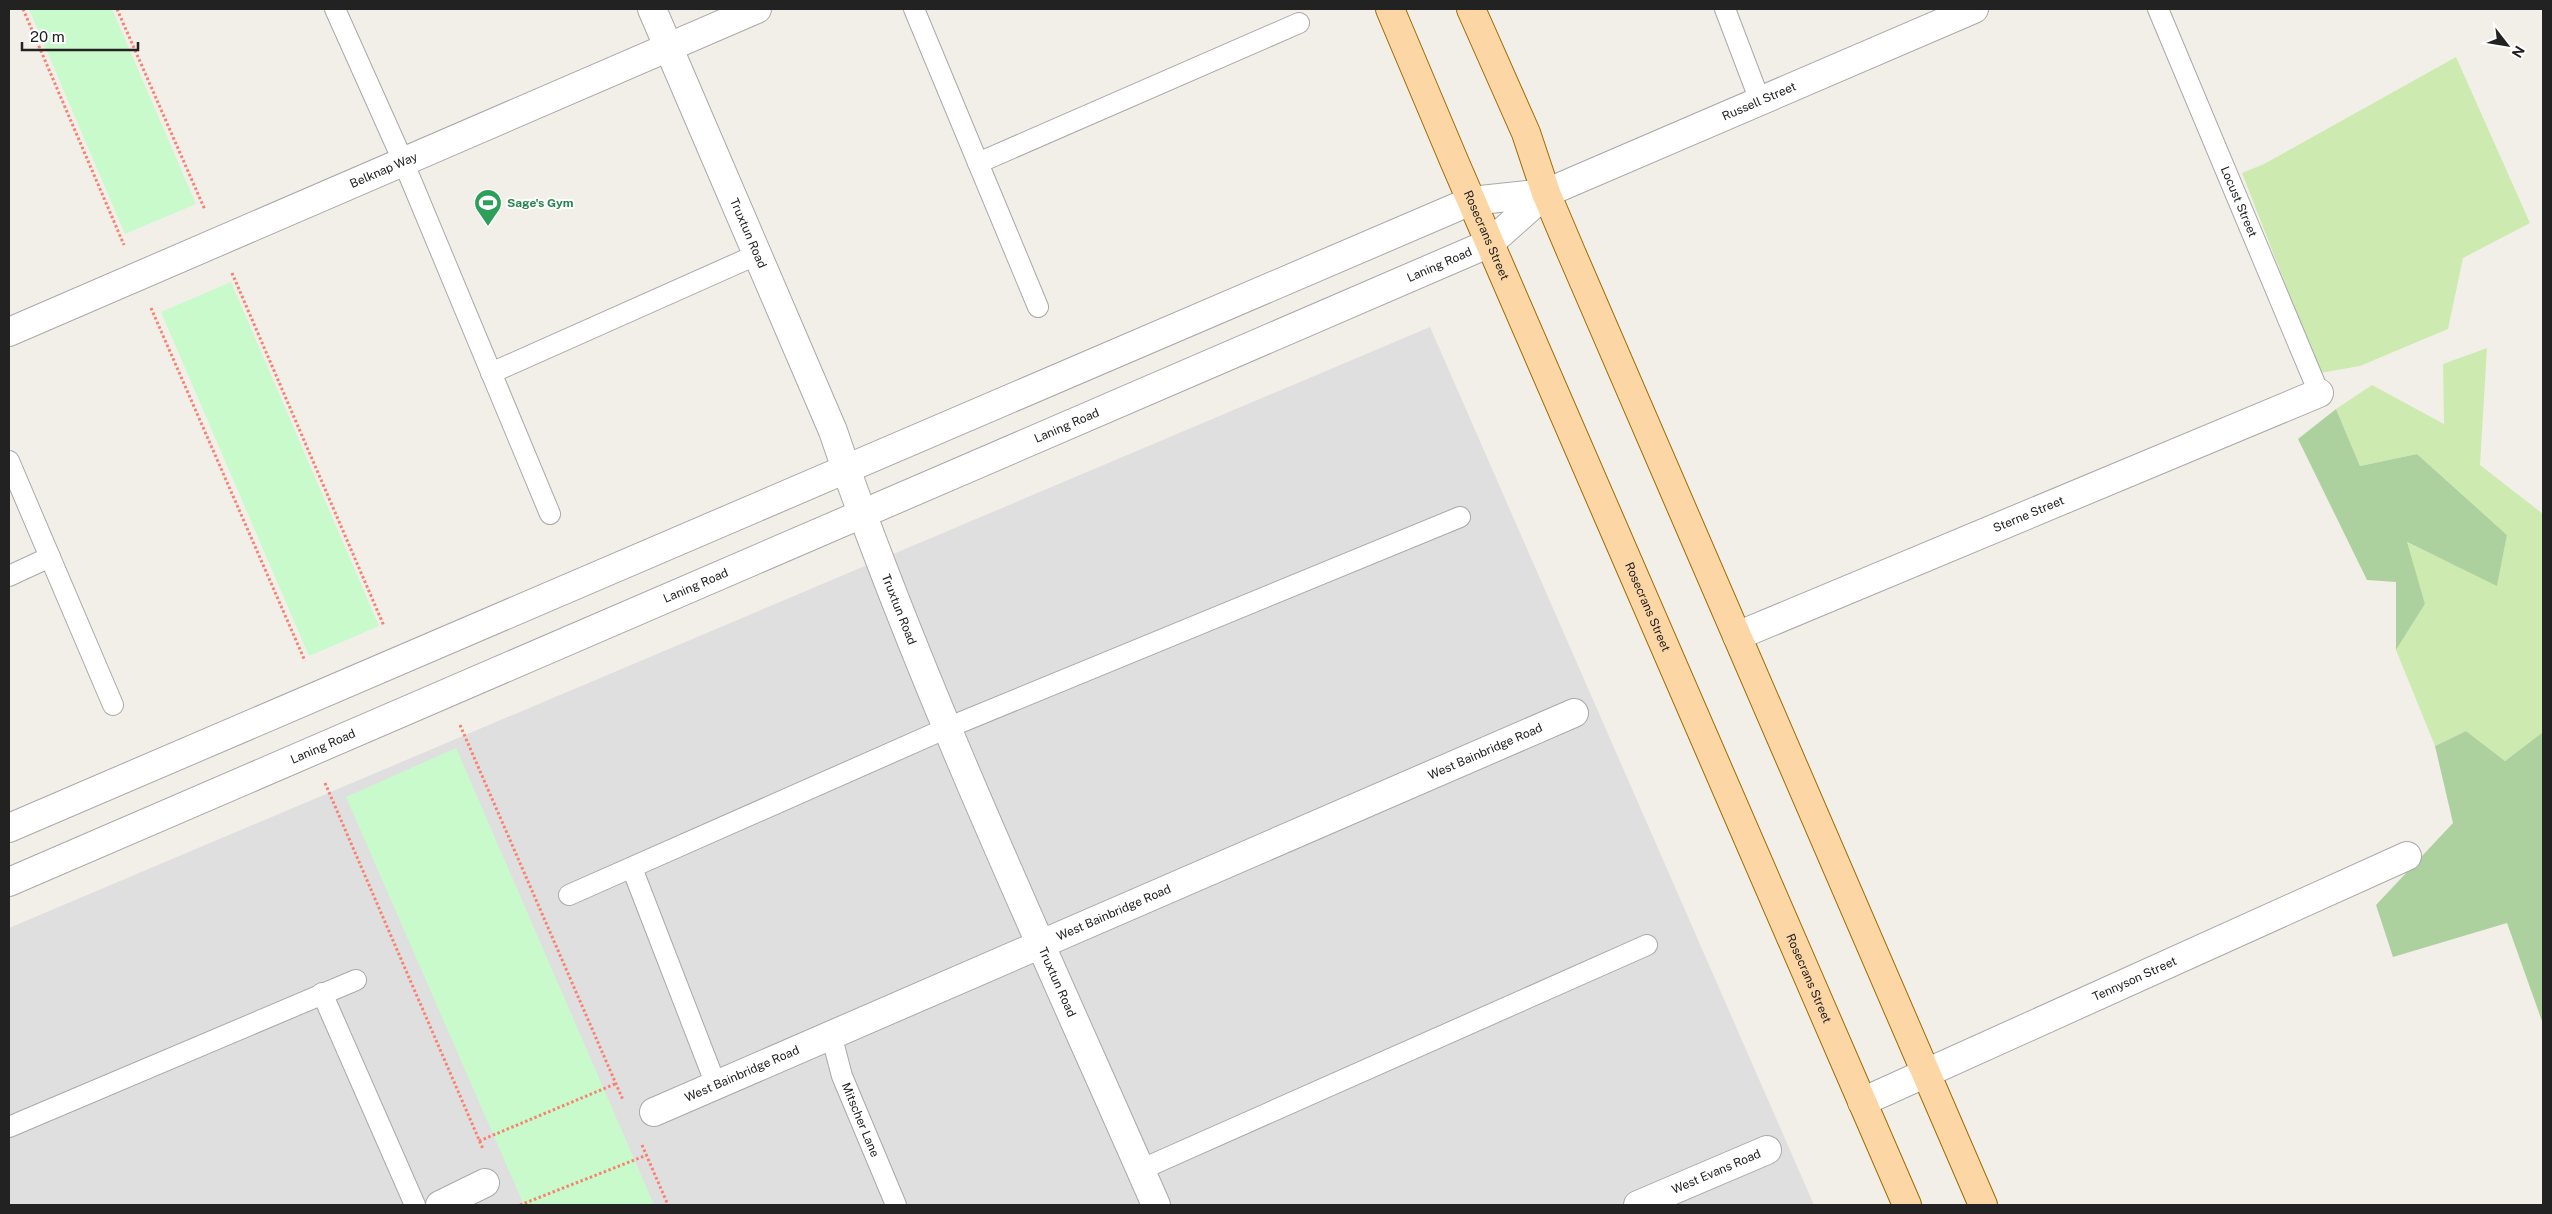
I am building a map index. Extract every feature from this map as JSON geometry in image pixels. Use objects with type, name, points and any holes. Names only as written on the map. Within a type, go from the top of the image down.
[{"type":"main road","name":"Rosecrans Street","points":[[1390,9],[1471,201],[1907,1205]]},
{"type":"main road","points":[[1471,9],[1526,133],[1546,194],[1983,1205]]},
{"type":"street","name":"Truxtun Road","points":[[652,9],[833,431],[862,514],[947,728],[1040,945],[1156,1205]]},
{"type":"street","name":"Belknap Way","points":[[9,332],[757,9]]},
{"type":"street","name":"Russell Street","points":[[1546,194],[1974,9]]},
{"type":"street","points":[[9,828],[1471,201],[1546,194]]},
{"type":"street","name":"Laning Road","points":[[9,882],[1490,243],[1546,194]]},
{"type":"street","name":"Sterne Street","points":[[1737,636],[2319,393]]},
{"type":"street","name":"West Bainbridge Road","points":[[654,1112],[830,1034],[1574,713]]},
{"type":"street","name":"Tennyson Street","points":[[1862,1102],[2407,856]]},
{"type":"street","name":"West Evans Road","points":[[1638,1205],[1767,1150]]},
{"type":"street","points":[[440,1205],[486,1170]]},
{"type":"lane","points":[[335,9],[403,161],[550,514]]},
{"type":"lane","points":[[914,9],[1038,307]]},
{"type":"lane","points":[[1725,9],[1760,101]]},
{"type":"lane","name":"Locust Street","points":[[2158,9],[2319,393]]},
{"type":"lane","points":[[978,163],[1299,23]]},
{"type":"lane","points":[[492,373],[756,255]]},
{"type":"lane","points":[[9,461],[113,705]]},
{"type":"lane","points":[[569,895],[947,728],[1460,516]]},
{"type":"lane","points":[[9,576],[50,557]]},
{"type":"lane","points":[[632,868],[716,1085]]},
{"type":"lane","points":[[1140,1170],[1647,945]]},
{"type":"lane","points":[[9,1127],[356,980]]},
{"type":"lane","points":[[322,993],[415,1205]]},
{"type":"lane","name":"Mitscher Lane","points":[[830,1034],[842,1076],[896,1205]]},
{"type":"path","points":[[23,9],[305,661]]},
{"type":"path","points":[[117,9],[384,626]]},
{"type":"path","points":[[458,720],[623,1102]]},
{"type":"path","points":[[323,777],[479,1141],[486,1170]]},
{"type":"path","points":[[479,1141],[616,1084]]},
{"type":"path","points":[[639,1137],[668,1205]]},
{"type":"path","points":[[520,1205],[646,1155]]},
{"type":"shaded area","points":[[1430,327],[1814,1205],[9,1205],[9,928]]},
{"type":"green space","points":[[29,9],[112,9],[196,204],[125,234]]},
{"type":"green space","points":[[2456,57],[2530,223],[2463,258],[2448,329],[2360,366],[2320,373],[2242,173],[2264,164]]},
{"type":"green space","points":[[231,282],[379,626],[309,656],[161,312]]},
{"type":"green space","points":[[2487,348],[2480,465],[2543,514],[2543,732],[2505,761],[2466,731],[2435,746],[2396,650],[2425,604],[2406,542],[2497,585],[2507,535],[2417,454],[2360,466],[2336,409],[2372,385],[2444,424],[2443,364]]},
{"type":"green space","points":[[2336,409],[2360,466],[2417,454],[2507,535],[2497,586],[2407,542],[2425,604],[2396,650],[2396,582],[2367,580],[2298,439]]},
{"type":"green space","points":[[2466,731],[2505,761],[2543,732],[2543,1024],[2507,923],[2393,957],[2376,905],[2453,823],[2435,746]]},
{"type":"green space","points":[[456,748],[654,1205],[524,1205],[346,797]]},
{"type":"place","name":"Sage's Gym","points":[[488,227]]}]
